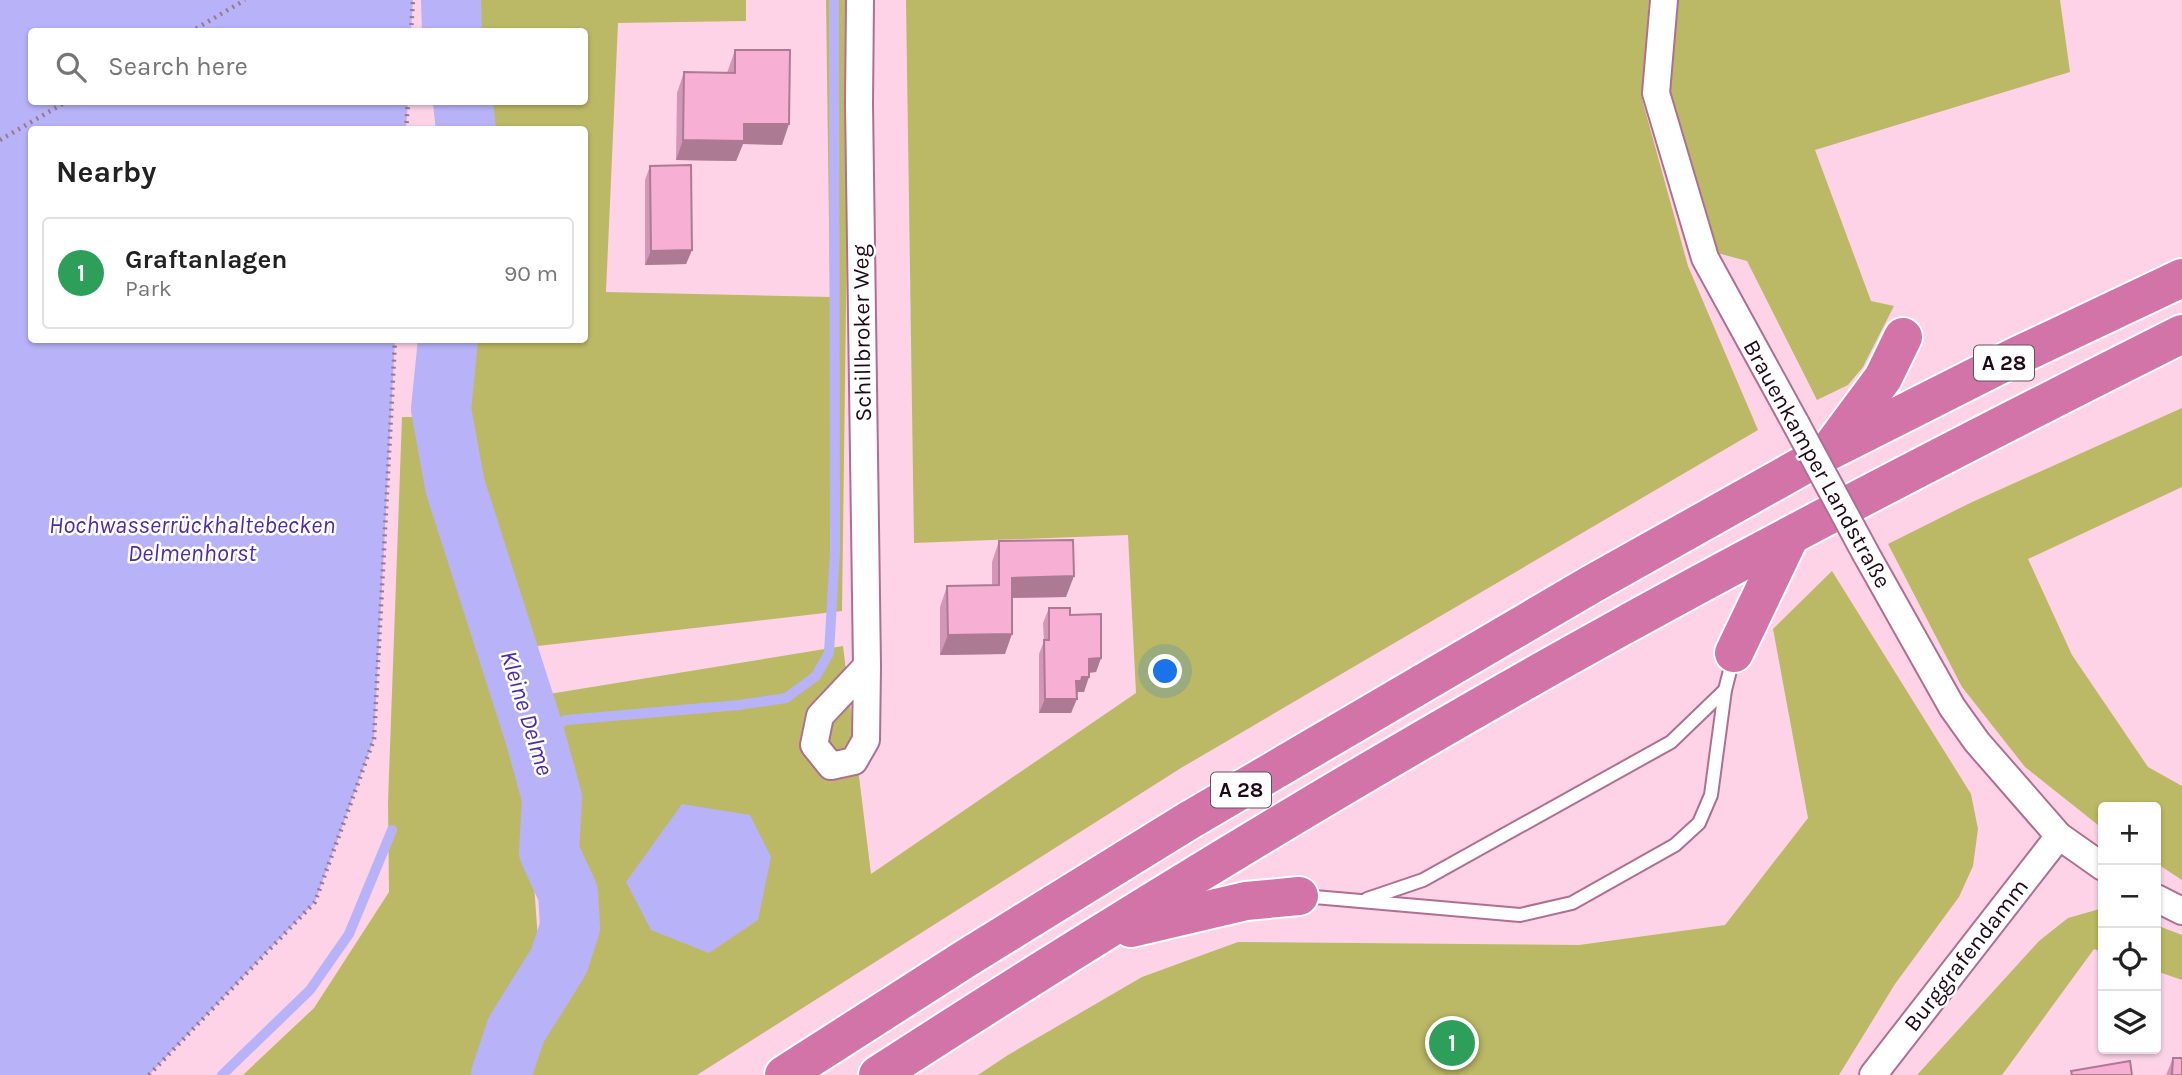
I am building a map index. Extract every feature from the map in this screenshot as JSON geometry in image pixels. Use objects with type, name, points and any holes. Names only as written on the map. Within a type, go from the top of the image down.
[{"type":"highway","name":"A 28","points":[[785,1075],[965,959],[1188,821],[1592,584],[1829,451],[2015,357],[2182,278]]},
{"type":"highway","name":"A 28","points":[[878,1075],[1257,838],[1565,659],[1988,431],[2182,334]]},
{"type":"highway","points":[[1829,451],[1883,377],[1903,337]]},
{"type":"highway","points":[[1734,653],[1790,536]]},
{"type":"highway","points":[[1098,936],[1246,901],[1299,895]]},
{"type":"street","name":"Schillbroker Weg","points":[[860,0],[867,666]]},
{"type":"street","name":"Brauenkamper Landstraße","points":[[1664,0],[1656,93],[1704,258],[1952,708],[1977,742],[2059,836],[2100,865]]},
{"type":"street","name":"Burggrafendamm","points":[[1873,1075],[2059,836]]},
{"type":"street","points":[[2161,900],[2182,911]]},
{"type":"lane","points":[[1299,895],[1520,915],[1572,903],[1675,845],[1699,823],[1711,795],[1725,690],[1734,653]]},
{"type":"lane","points":[[1360,901],[1423,880],[1671,742],[1725,690]]},
{"type":"path","points":[[197,28],[245,0]]},
{"type":"path","points":[[411,28],[413,0]]},
{"type":"path","points":[[0,140],[61,105]]},
{"type":"path","points":[[406,126],[408,105]]},
{"type":"path","points":[[149,1075],[315,902],[374,739],[395,343]]},
{"type":"shaded area","points":[[463,0],[746,0],[746,21],[618,23],[606,292],[830,297],[826,0],[850,0],[842,611],[529,647],[459,407],[463,343],[588,343],[588,126],[473,126],[471,105],[588,105],[588,28],[466,28]]},
{"type":"shaded area","points":[[906,0],[1649,0],[1642,99],[1688,266],[1758,430],[1181,768],[697,1075],[524,1075],[584,905],[549,694],[843,646],[871,874],[1136,693],[1128,535],[914,543]]},
{"type":"shaded area","points":[[1678,0],[2060,0],[2070,72],[1815,150],[1871,301],[1894,306],[1863,367],[1848,385],[1817,400],[1747,261],[1710,251],[1668,88]]},
{"type":"shaded area","points":[[2182,408],[2182,487],[2028,559],[2072,655],[2148,767],[2182,786],[2182,880],[2161,866],[2161,802],[2098,802],[2098,825],[2025,767],[1962,687],[1888,544],[1970,503]]},
{"type":"shaded area","points":[[402,417],[415,417],[529,760],[530,829],[538,940],[482,1075],[243,1075],[314,1008],[389,892],[388,802]]},
{"type":"shaded area","points":[[1832,571],[1971,794],[1978,829],[1973,866],[1959,897],[1895,984],[1839,1075],[978,1075],[1142,977],[1238,942],[1579,945],[1725,925],[1808,818],[1773,629]]},
{"type":"shaded area","points":[[2098,909],[2098,950],[2094,949],[2002,1075],[1917,1075],[2039,941],[2068,918]]},
{"type":"shaded area","points":[[2161,927],[2182,935],[2182,980],[2161,973]]},
{"type":"water","name":"Hochwasserrückhaltebecken Delmenhorst","points":[[0,0],[413,0],[411,28],[28,28],[28,105],[408,105],[406,126],[28,126],[28,343],[395,343],[374,739],[315,902],[149,1075],[0,1075]]},
{"type":"water","points":[[682,804],[750,815],[771,857],[758,920],[709,953],[651,930],[626,882]]},
{"type":"building","points":[[735,50],[790,50],[789,124],[744,124],[744,141],[683,140],[684,72],[735,73]]},
{"type":"building","points":[[691,165],[692,250],[651,251],[650,166]]},
{"type":"building","points":[[1073,540],[1074,576],[1012,578],[1012,634],[948,635],[947,586],[999,585],[999,541]]},
{"type":"building","points":[[1049,608],[1070,608],[1070,615],[1101,614],[1101,658],[1089,659],[1089,677],[1076,681],[1077,699],[1045,699],[1044,640],[1049,640]]},
{"type":"building","points":[[2173,1058],[2182,1058],[2182,1075],[2172,1075]]},
{"type":"building","points":[[2130,1061],[2132,1075],[2072,1075],[2071,1071]]},
{"type":"waterway","name":"Kleine Delme","points":[[451,0],[452,28]]},
{"type":"waterway","points":[[535,736],[566,720],[739,705],[786,698],[816,676],[829,653],[835,550],[834,0]]},
{"type":"waterway","name":"Kleine Delme","points":[[463,105],[466,126]]},
{"type":"waterway","name":"Kleine Delme","points":[[448,343],[441,409],[455,486],[535,736],[552,798],[549,852],[568,893],[570,927],[559,961],[516,1030],[501,1075]]},
{"type":"waterway","points":[[222,1075],[310,990],[349,934],[392,830]]},
{"type":"place","name":"Graftanlagen","points":[[1452,1043]]}]
